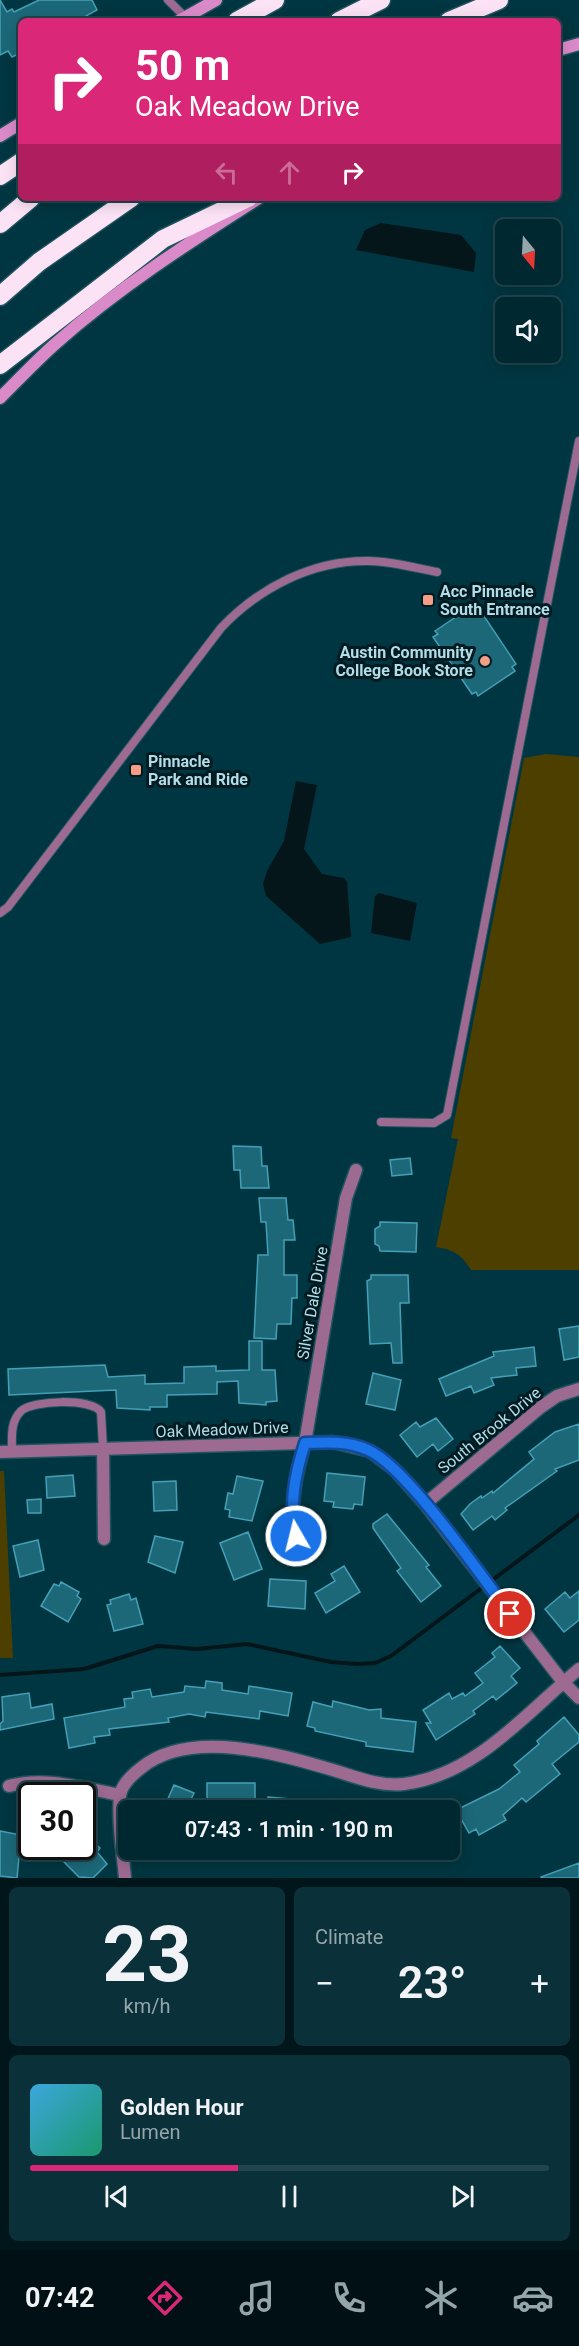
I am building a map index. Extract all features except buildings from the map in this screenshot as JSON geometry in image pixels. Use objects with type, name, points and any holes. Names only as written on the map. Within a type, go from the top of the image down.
[{"type":"highway","points":[[242,18],[275,0]]},
{"type":"highway","points":[[345,18],[381,0]]},
{"type":"highway","points":[[456,18],[499,0]]},
{"type":"highway","points":[[0,176],[18,164]]},
{"type":"highway","points":[[0,224],[27,201]]},
{"type":"highway","points":[[0,296],[39,262],[127,201]]},
{"type":"highway","points":[[0,365],[163,239],[242,201]]},
{"type":"main road","points":[[184,18],[216,0]]},
{"type":"main road","points":[[561,49],[579,44]]},
{"type":"main road","points":[[0,136],[18,125]]},
{"type":"main road","points":[[0,398],[54,345],[109,299],[182,247],[254,201]]},
{"type":"street","name":"Silver Dale Drive","points":[[296,1536],[292,1506],[298,1467],[305,1443],[346,1198],[356,1170]]},
{"type":"street","name":"South Brook Drive","points":[[425,1504],[541,1407],[557,1396],[579,1389]]},
{"type":"street","name":"Oak Meadow Drive","points":[[6,1452],[305,1443],[342,1443],[370,1451],[395,1470],[425,1504],[563,1682],[579,1698]]},
{"type":"street","points":[[103,1448],[104,1539]]},
{"type":"street","points":[[125,1878],[120,1795],[126,1782],[150,1761],[177,1751],[202,1747],[262,1751],[382,1784],[421,1781],[443,1774],[473,1758],[579,1669]]},
{"type":"street","points":[[9,1786],[27,1781],[45,1781],[120,1795]]},
{"type":"lane","points":[[168,0],[181,18]]},
{"type":"lane","points":[[381,1122],[434,1123],[447,1116],[579,441]]},
{"type":"lane","points":[[0,913],[8,907],[215,635],[246,603],[292,577],[344,562],[381,561],[437,572]]},
{"type":"lane","points":[[6,1452],[14,1422],[23,1409],[32,1405],[82,1402],[91,1404],[101,1412],[103,1448]]},
{"type":"shaded area","points":[[381,223],[461,235],[476,253],[474,272],[356,250],[365,230]]},
{"type":"shaded area","points":[[546,754],[579,757],[579,1270],[471,1270],[456,1254],[436,1247],[458,1139],[451,1138],[524,758]]},
{"type":"shaded area","points":[[296,781],[317,785],[304,849],[322,874],[344,878],[347,882],[351,937],[320,944],[266,896],[263,884],[267,871],[284,841]]},
{"type":"shaded area","points":[[379,893],[417,903],[410,941],[371,933],[375,896]]},
{"type":"shaded area","points":[[0,1471],[4,1471],[13,1658],[0,1658]]},
{"type":"waterway","points":[[0,1675],[84,1669],[158,1646],[197,1649],[247,1644],[331,1662],[375,1663],[391,1656],[579,1515]]},
{"type":"place","name":"Acc Pinnacle South Entrance","points":[[428,600]]},
{"type":"place","name":"Austin Community College Book Store","points":[[485,661]]},
{"type":"place","name":"Pinnacle Park and Ride","points":[[136,770]]},
{"type":"route","points":[[296,1536],[292,1520],[292,1506],[298,1467],[305,1443],[351,1444],[370,1451],[395,1470],[425,1504],[510,1614]]}]
